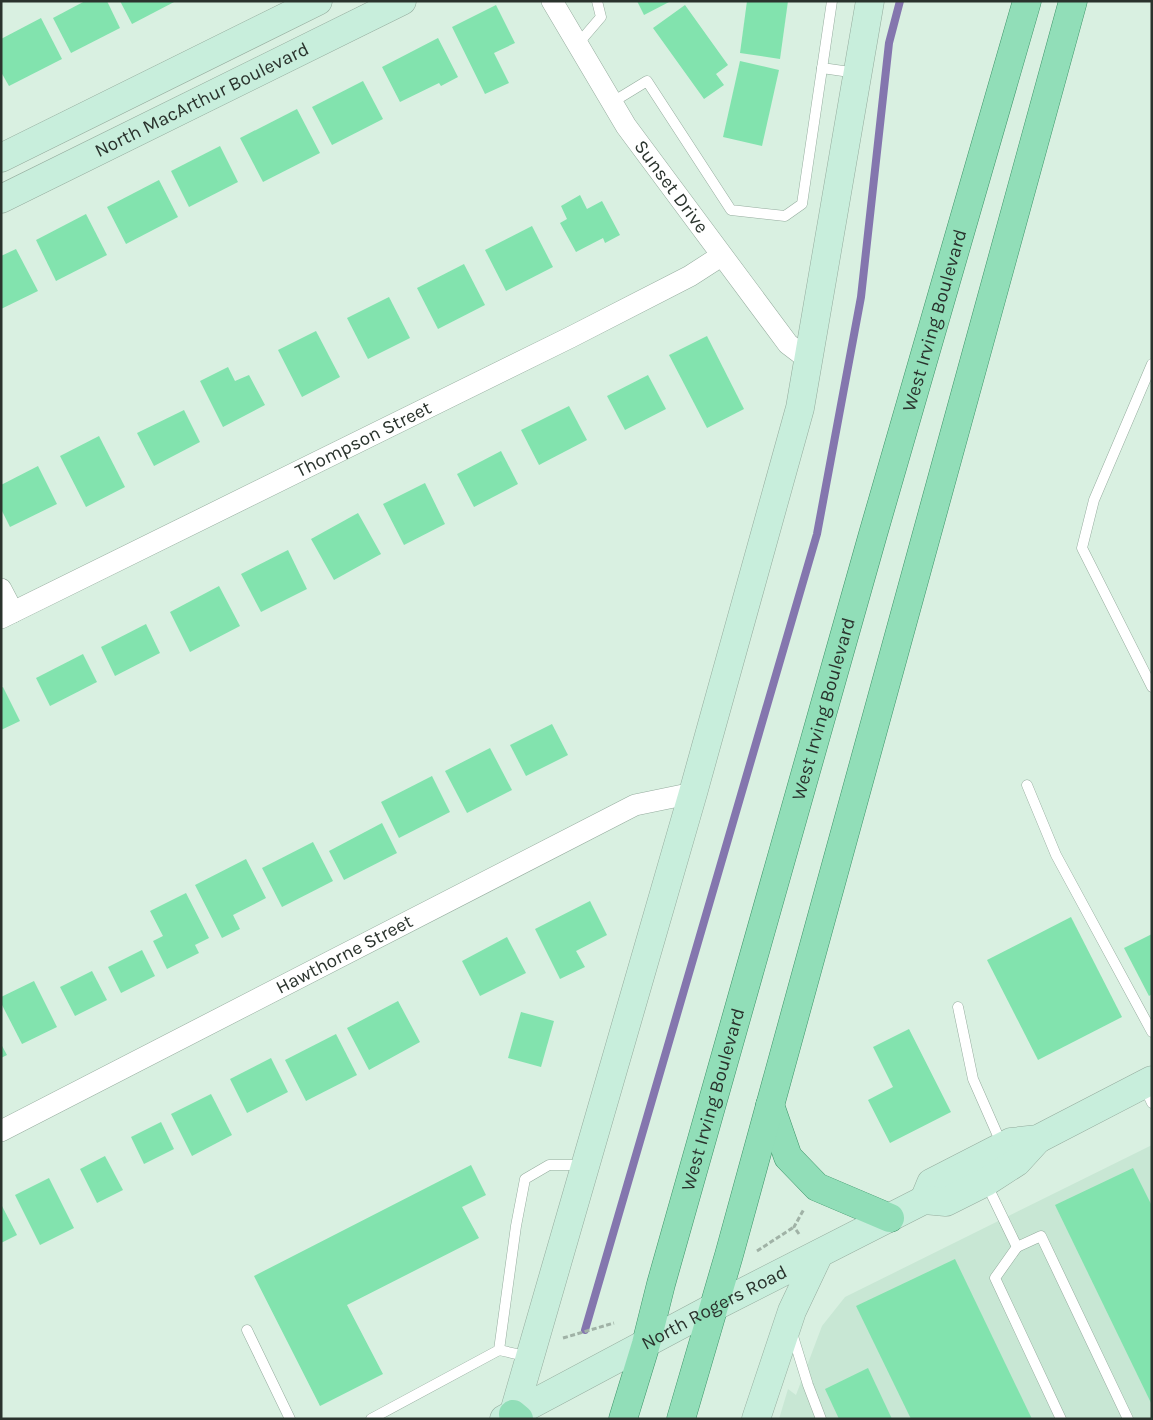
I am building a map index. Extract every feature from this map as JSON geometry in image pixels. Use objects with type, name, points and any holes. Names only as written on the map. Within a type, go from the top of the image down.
[{"type":"main road","name":"West Irving Boulevard","points":[[624,1419],[873,534],[1027,1]]},
{"type":"main road","points":[[682,1419],[1073,1]]},
{"type":"main road","points":[[770,1105],[788,1157],[817,1187],[890,1218]]},
{"type":"street","name":"North MacArthur Boulevard","points":[[1,158],[318,1]]},
{"type":"street","name":"North MacArthur Boulevard","points":[[1,200],[402,1]]},
{"type":"street","name":"Sunset Drive","points":[[552,1],[611,103],[721,256],[788,344],[809,360]]},
{"type":"street","points":[[512,1418],[693,793],[800,408],[870,1]]},
{"type":"street","name":"Thompson Street","points":[[7,615],[571,337],[690,276],[721,256]]},
{"type":"street","points":[[1,589],[7,615]]},
{"type":"street","name":"Hawthorne Street","points":[[1,1131],[635,805],[693,793]]},
{"type":"street","name":"North Rogers Road","points":[[924,1200],[931,1183],[1002,1146],[1011,1142],[1038,1139],[1149,1089]]},
{"type":"street","name":"North Rogers Road","points":[[512,1418],[714,1308],[810,1245],[890,1218],[924,1200],[946,1202],[986,1182],[1017,1162],[1038,1139]]},
{"type":"street","points":[[756,1419],[792,1311],[810,1245]]},
{"type":"lane","points":[[577,45],[601,17],[597,1]]},
{"type":"lane","points":[[611,103],[646,80],[731,210],[785,216],[802,204],[832,1]]},
{"type":"lane","points":[[822,68],[858,73]]},
{"type":"lane","points":[[1152,364],[1094,500],[1082,548],[1152,687]]},
{"type":"lane","points":[[1027,785],[1056,855],[1152,1032]]},
{"type":"lane","points":[[958,1007],[974,1079],[1002,1146]]},
{"type":"lane","points":[[499,1350],[516,1226],[525,1179],[549,1165],[585,1165]]},
{"type":"lane","points":[[986,1182],[1017,1247]]},
{"type":"lane","points":[[1061,1419],[995,1278],[1017,1247],[1041,1236],[1128,1419]]},
{"type":"lane","points":[[788,1323],[821,1419]]},
{"type":"lane","points":[[247,1330],[290,1419]]},
{"type":"lane","points":[[372,1419],[499,1350],[530,1357]]},
{"type":"path","points":[[752,1254],[794,1228],[806,1206]]},
{"type":"path","points":[[794,1228],[810,1245]]},
{"type":"path","points":[[564,1338],[614,1323]]},
{"type":"shaded area","points":[[1152,1145],[1152,1419],[779,1419],[788,1389],[796,1395],[822,1326],[845,1297]]},
{"type":"building","points":[[85,1],[107,1],[120,28],[71,53],[53,18]]},
{"type":"building","points":[[120,1],[176,1],[132,24]]},
{"type":"building","points":[[637,1],[671,1],[644,15]]},
{"type":"building","points":[[747,1],[788,1],[780,59],[740,53]]},
{"type":"building","points":[[496,5],[515,43],[494,53],[509,83],[485,94],[452,27]]},
{"type":"building","points":[[685,5],[728,65],[716,74],[724,85],[704,99],[653,28]]},
{"type":"building","points":[[41,18],[62,59],[9,86],[1,72],[1,39]]},
{"type":"building","points":[[438,38],[458,77],[441,86],[439,83],[400,102],[382,67]]},
{"type":"building","points":[[740,61],[779,70],[762,146],[723,137]]},
{"type":"building","points":[[363,81],[383,119],[332,145],[312,107]]},
{"type":"building","points":[[297,109],[320,153],[263,182],[240,138]]},
{"type":"building","points":[[220,146],[238,182],[189,207],[171,171]]},
{"type":"building","points":[[159,180],[178,217],[126,244],[107,207]]},
{"type":"building","points":[[580,195],[587,209],[602,201],[620,235],[605,243],[603,238],[576,252],[560,223],[567,219],[561,206]]},
{"type":"building","points":[[86,214],[107,255],[56,281],[36,240]]},
{"type":"building","points":[[532,226],[553,267],[506,291],[485,250]]},
{"type":"building","points":[[16,249],[38,291],[1,309],[1,256]]},
{"type":"building","points":[[464,264],[485,305],[438,329],[417,288]]},
{"type":"building","points":[[389,297],[410,338],[368,359],[347,318]]},
{"type":"building","points":[[316,331],[340,377],[302,397],[278,350]]},
{"type":"building","points":[[707,336],[744,409],[707,428],[669,355]]},
{"type":"building","points":[[228,367],[235,381],[249,375],[265,405],[223,427],[200,381]]},
{"type":"building","points":[[648,375],[666,409],[625,430],[607,396]]},
{"type":"building","points":[[569,406],[587,440],[539,465],[521,430]]},
{"type":"building","points":[[184,410],[200,442],[154,466],[137,433]]},
{"type":"building","points":[[99,436],[125,487],[86,507],[60,456]]},
{"type":"building","points":[[501,451],[518,484],[474,507],[457,474]]},
{"type":"building","points":[[38,466],[57,504],[10,527],[1,509],[1,485]]},
{"type":"building","points":[[425,483],[445,524],[404,545],[383,504]]},
{"type":"building","points":[[358,513],[381,554],[334,580],[311,539]]},
{"type":"building","points":[[288,550],[307,589],[261,612],[241,574]]},
{"type":"building","points":[[219,586],[240,626],[190,652],[170,612]]},
{"type":"building","points":[[146,624],[160,653],[115,676],[101,647]]},
{"type":"building","points":[[83,654],[97,682],[50,706],[36,678]]},
{"type":"building","points":[[3,687],[20,721],[1,730],[1,688]]},
{"type":"building","points":[[552,724],[568,755],[526,776],[510,745]]},
{"type":"building","points":[[490,748],[512,790],[467,813],[445,771]]},
{"type":"building","points":[[432,776],[450,812],[399,838],[381,802]]},
{"type":"building","points":[[382,823],[397,853],[344,880],[329,851]]},
{"type":"building","points":[[313,842],[333,881],[282,907],[262,868]]},
{"type":"building","points":[[246,859],[266,898],[233,915],[240,929],[222,938],[195,885]]},
{"type":"building","points":[[186,893],[209,938],[195,945],[199,953],[167,969],[153,941],[163,936],[150,911]]},
{"type":"building","points":[[590,901],[607,935],[576,951],[585,967],[560,979],[535,929]]},
{"type":"building","points":[[1071,917],[1122,1017],[1038,1060],[987,960]]},
{"type":"building","points":[[1152,934],[1152,994],[1149,996],[1124,948]]},
{"type":"building","points":[[507,937],[526,973],[480,996],[462,961]]},
{"type":"building","points":[[142,950],[155,976],[121,993],[108,967]]},
{"type":"building","points":[[92,971],[107,1000],[75,1016],[60,987]]},
{"type":"building","points":[[34,981],[57,1027],[22,1044],[1,1003],[1,997]]},
{"type":"building","points":[[398,1001],[420,1042],[369,1070],[347,1028]]},
{"type":"building","points":[[521,1012],[554,1021],[541,1067],[508,1058]]},
{"type":"building","points":[[909,1029],[951,1112],[890,1143],[868,1100],[893,1087],[873,1047]]},
{"type":"building","points":[[336,1034],[357,1075],[306,1101],[285,1060]]},
{"type":"building","points":[[1,1044],[7,1055],[1,1058]]},
{"type":"building","points":[[271,1058],[288,1092],[247,1113],[230,1079]]},
{"type":"building","points":[[211,1094],[232,1135],[192,1156],[171,1114]]},
{"type":"building","points":[[161,1122],[174,1149],[144,1164],[131,1137]]},
{"type":"building","points":[[105,1156],[123,1190],[97,1203],[80,1169]]},
{"type":"building","points":[[471,1165],[486,1195],[462,1207],[479,1238],[347,1305],[383,1374],[320,1406],[254,1276]]},
{"type":"building","points":[[1133,1168],[1152,1206],[1152,1405],[1055,1205]]},
{"type":"building","points":[[49,1178],[74,1228],[40,1245],[15,1195]]},
{"type":"building","points":[[1,1204],[17,1235],[1,1243]]},
{"type":"building","points":[[955,1259],[1032,1419],[911,1419],[856,1306]]},
{"type":"building","points":[[868,1368],[892,1419],[839,1419],[825,1389]]},
{"type":"waterway","points":[[585,1330],[817,534],[861,297],[889,43],[900,1]]}]
